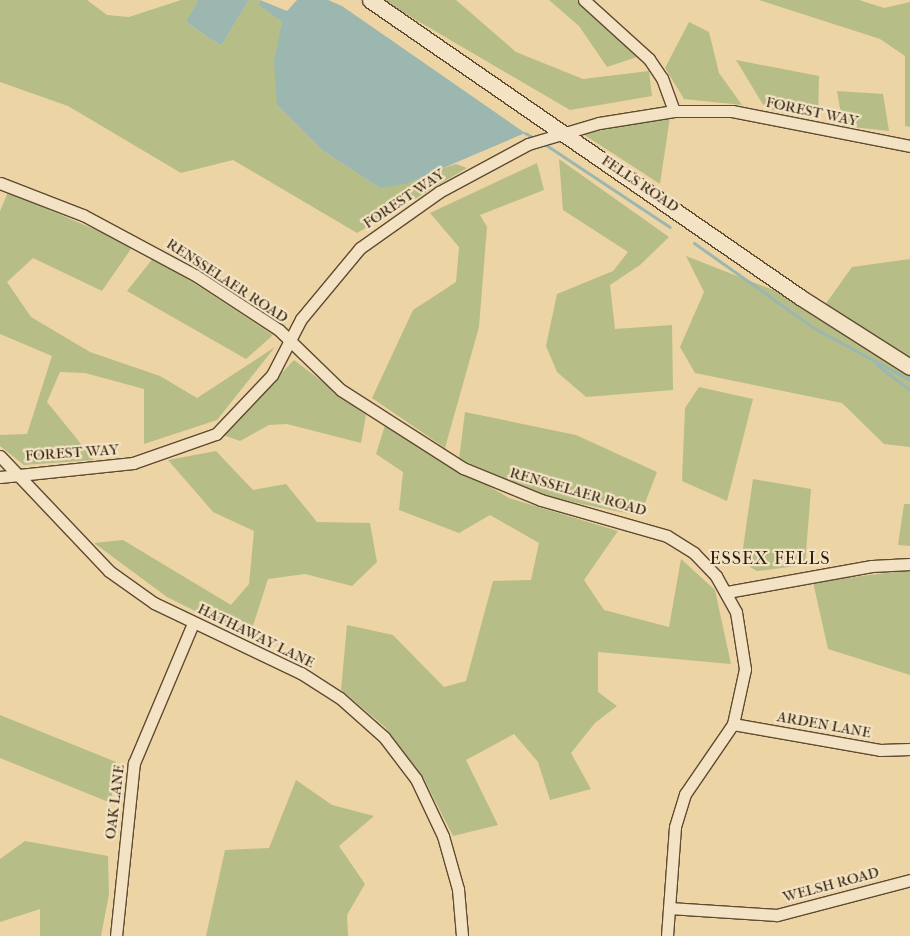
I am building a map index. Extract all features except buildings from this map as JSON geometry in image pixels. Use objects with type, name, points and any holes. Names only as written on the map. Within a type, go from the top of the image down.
[{"type":"street","name":"FELLS ROAD","points":[[370,0],[565,132],[800,297],[910,367]]},
{"type":"street","points":[[584,0],[649,59],[662,78],[674,110]]},
{"type":"street","name":"FOREST WAY","points":[[0,477],[18,472],[111,468],[216,434],[272,375],[291,343],[301,319],[360,248],[438,192],[528,144],[565,132],[674,110],[732,111],[910,146]]},
{"type":"street","name":"RENSSELAER ROAD","points":[[0,183],[84,216],[148,248],[232,298],[280,330],[340,390],[463,468],[541,500],[667,536],[694,553],[727,592],[742,634],[745,669],[733,724],[685,794],[670,858],[667,936]]},
{"type":"street","name":"HATHAWAY LANE","points":[[0,456],[18,472],[109,570],[154,603],[301,673],[340,698],[384,737],[416,779],[444,836],[458,889],[462,936]]},
{"type":"street","points":[[727,592],[910,564]]},
{"type":"street","name":"OAK LANE","points":[[116,936],[134,763],[194,623]]},
{"type":"street","name":"ARDEN LANE","points":[[733,724],[880,750],[910,748]]},
{"type":"street","name":"WELSH ROAD","points":[[669,908],[777,915],[910,880]]},
{"type":"green space","points":[[0,0],[87,0],[107,15],[129,17],[181,0],[198,0],[186,22],[221,46],[249,0],[260,0],[258,5],[282,22],[277,105],[323,151],[380,188],[456,164],[467,168],[357,233],[233,160],[181,173],[68,106],[0,82]]},
{"type":"green space","points":[[382,0],[456,0],[516,52],[583,79],[649,71],[652,96],[570,110]]},
{"type":"green space","points":[[549,0],[578,0],[637,57],[607,67],[579,26]]},
{"type":"green space","points":[[759,0],[859,0],[884,8],[910,2],[910,127],[905,126],[905,56],[880,39]]},
{"type":"green space","points":[[689,22],[709,32],[719,73],[742,105],[684,99],[665,68]]},
{"type":"green space","points":[[736,60],[819,76],[818,119],[765,108]]},
{"type":"green space","points":[[837,91],[883,94],[889,131],[843,126]]},
{"type":"green space","points":[[670,117],[660,184],[583,134]]},
{"type":"green space","points":[[559,159],[669,237],[640,265],[610,285],[615,329],[672,325],[673,390],[586,397],[557,372],[546,346],[557,294],[613,271],[628,252],[563,210]]},
{"type":"green space","points":[[537,163],[544,190],[480,215],[487,227],[479,327],[445,448],[372,398],[413,310],[456,282],[459,247],[430,213]]},
{"type":"green space","points":[[8,192],[133,246],[102,291],[33,258],[7,282],[31,317],[90,352],[160,376],[197,398],[275,347],[217,420],[144,444],[144,389],[85,373],[60,372],[47,402],[94,460],[24,465],[0,446],[0,435],[27,434],[52,356],[0,334],[0,211]]},
{"type":"green space","points":[[686,256],[822,309],[852,267],[910,259],[910,447],[884,444],[842,403],[695,373],[680,347],[704,292]]},
{"type":"green space","points":[[154,257],[273,335],[246,359],[127,291]]},
{"type":"green space","points":[[294,360],[366,415],[361,443],[287,424],[269,425],[240,441],[223,435]]},
{"type":"green space","points":[[699,387],[753,399],[727,501],[682,481],[685,408]]},
{"type":"green space","points":[[465,412],[576,435],[657,472],[640,516],[548,497],[459,459]]},
{"type":"green space","points":[[385,425],[509,498],[618,531],[584,580],[604,610],[669,627],[681,559],[715,590],[731,664],[598,652],[598,692],[617,706],[595,723],[571,753],[591,789],[550,800],[538,762],[514,734],[466,760],[498,825],[453,836],[425,781],[385,727],[341,690],[347,625],[393,635],[444,687],[466,681],[493,581],[531,580],[539,543],[490,515],[459,533],[399,510],[403,472],[376,454]]},
{"type":"green space","points":[[216,451],[253,490],[286,484],[317,522],[370,523],[377,562],[352,586],[305,574],[268,579],[249,638],[167,597],[94,543],[123,540],[231,605],[249,584],[254,531],[213,512],[168,460]]},
{"type":"green space","points":[[753,479],[811,489],[805,565],[757,571],[741,562]]},
{"type":"green space","points":[[904,504],[910,504],[910,546],[898,545]]},
{"type":"green space","points":[[910,570],[910,675],[828,649],[813,582]]},
{"type":"green space","points":[[0,715],[116,762],[111,803],[0,758]]},
{"type":"green space","points":[[296,780],[332,805],[374,816],[339,846],[365,884],[347,915],[348,936],[206,936],[225,850],[269,848]]},
{"type":"green space","points":[[25,841],[108,856],[109,894],[101,936],[40,936],[40,909],[0,922],[0,859]]},
{"type":"water","points":[[198,0],[249,0],[221,46],[186,22]]},
{"type":"water","points":[[260,0],[287,11],[297,0],[328,0],[342,6],[525,133],[408,183],[380,188],[323,151],[277,105],[274,62],[282,22],[258,5]]},
{"type":"waterway","points":[[525,133],[536,139]]},
{"type":"waterway","points":[[543,143],[670,227]]},
{"type":"waterway","points":[[694,243],[814,328],[910,380]]},
{"type":"waterway","points":[[877,365],[910,390]]},
{"type":"district","name":"ESSEX FELLS","points":[[770,559]]}]
